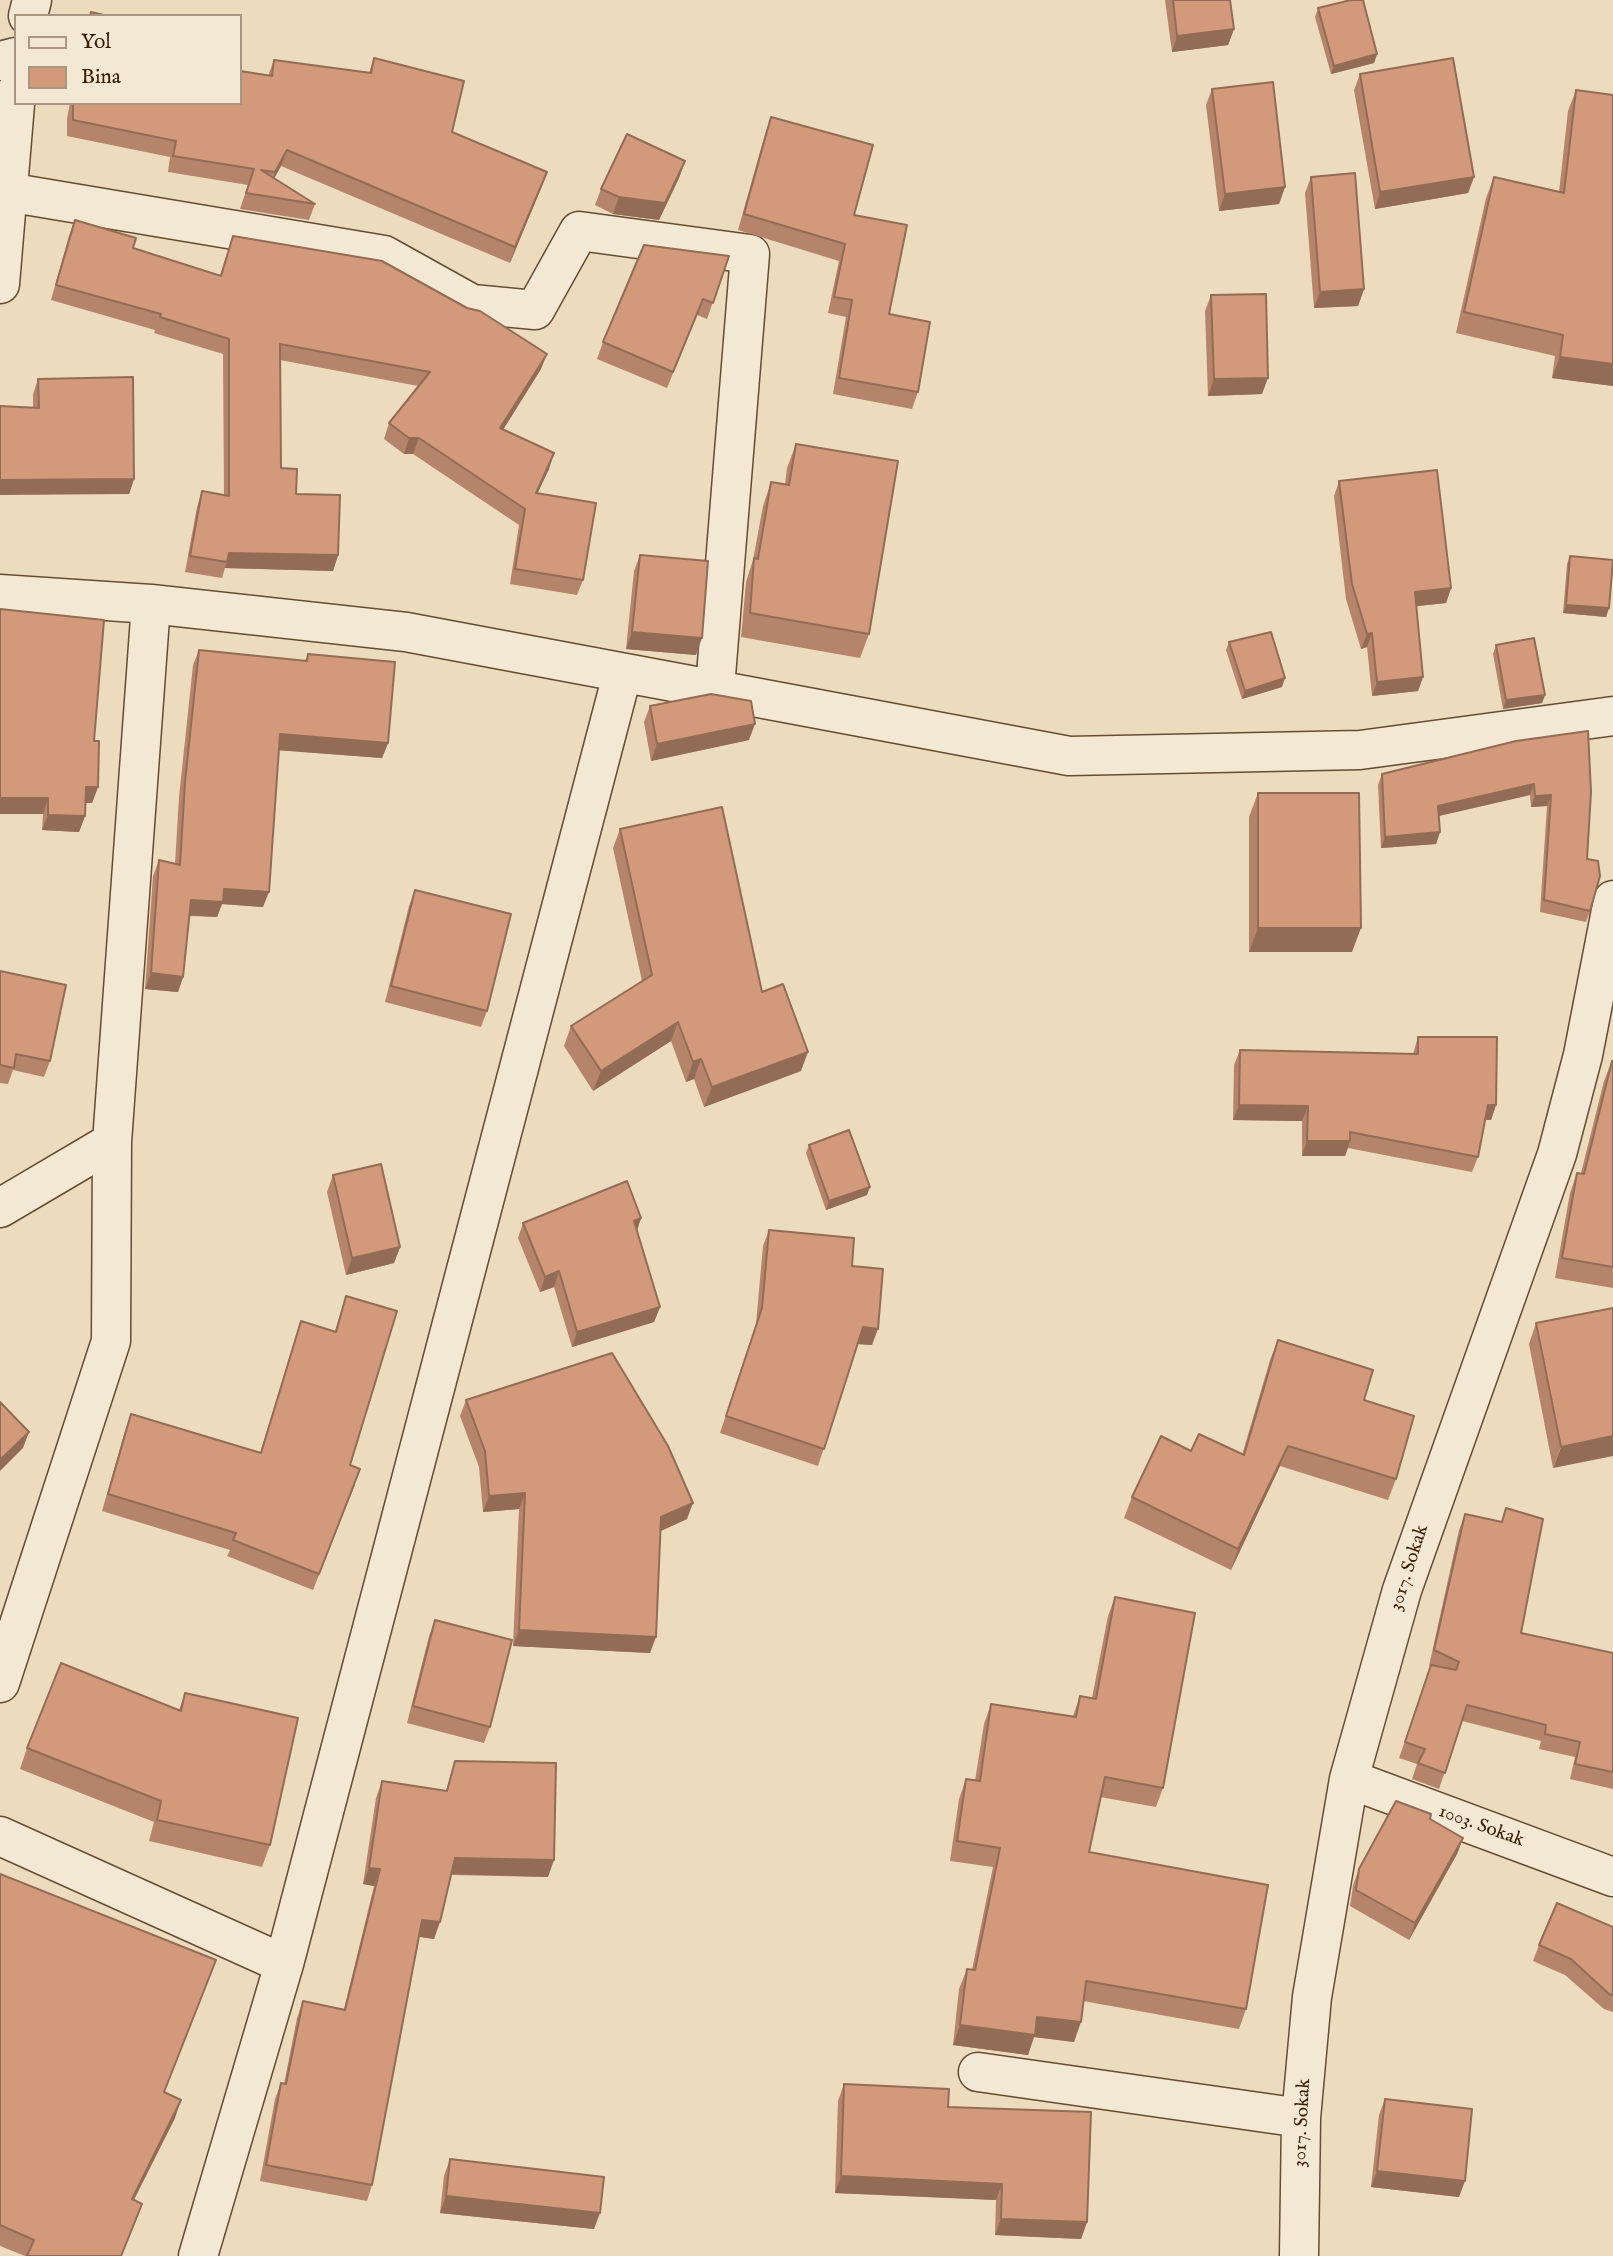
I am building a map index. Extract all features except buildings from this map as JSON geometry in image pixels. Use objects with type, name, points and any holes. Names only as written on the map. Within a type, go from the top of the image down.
[{"type":"street","points":[[0,284],[15,105]]},
{"type":"street","points":[[7,192],[384,255],[472,304],[535,310],[579,231],[750,254],[715,688]]},
{"type":"street","points":[[0,594],[151,604],[406,632],[622,675],[715,688],[1069,756],[1360,750],[1613,716]]},
{"type":"street","points":[[0,1683],[111,1341],[112,1142],[151,604]]},
{"type":"street","points":[[198,2256],[284,1965],[622,675]]},
{"type":"street","name":"3017. Sokak","points":[[1299,2256],[1301,2118],[1312,1997],[1349,1779],[1402,1590],[1557,1154],[1583,1055],[1613,900]]},
{"type":"street","points":[[0,1208],[112,1142]]},
{"type":"street","name":"1003. Sokak","points":[[1349,1779],[1613,1877]]},
{"type":"street","points":[[0,1836],[284,1965]]},
{"type":"street","points":[[978,2072],[1301,2118]]}]
